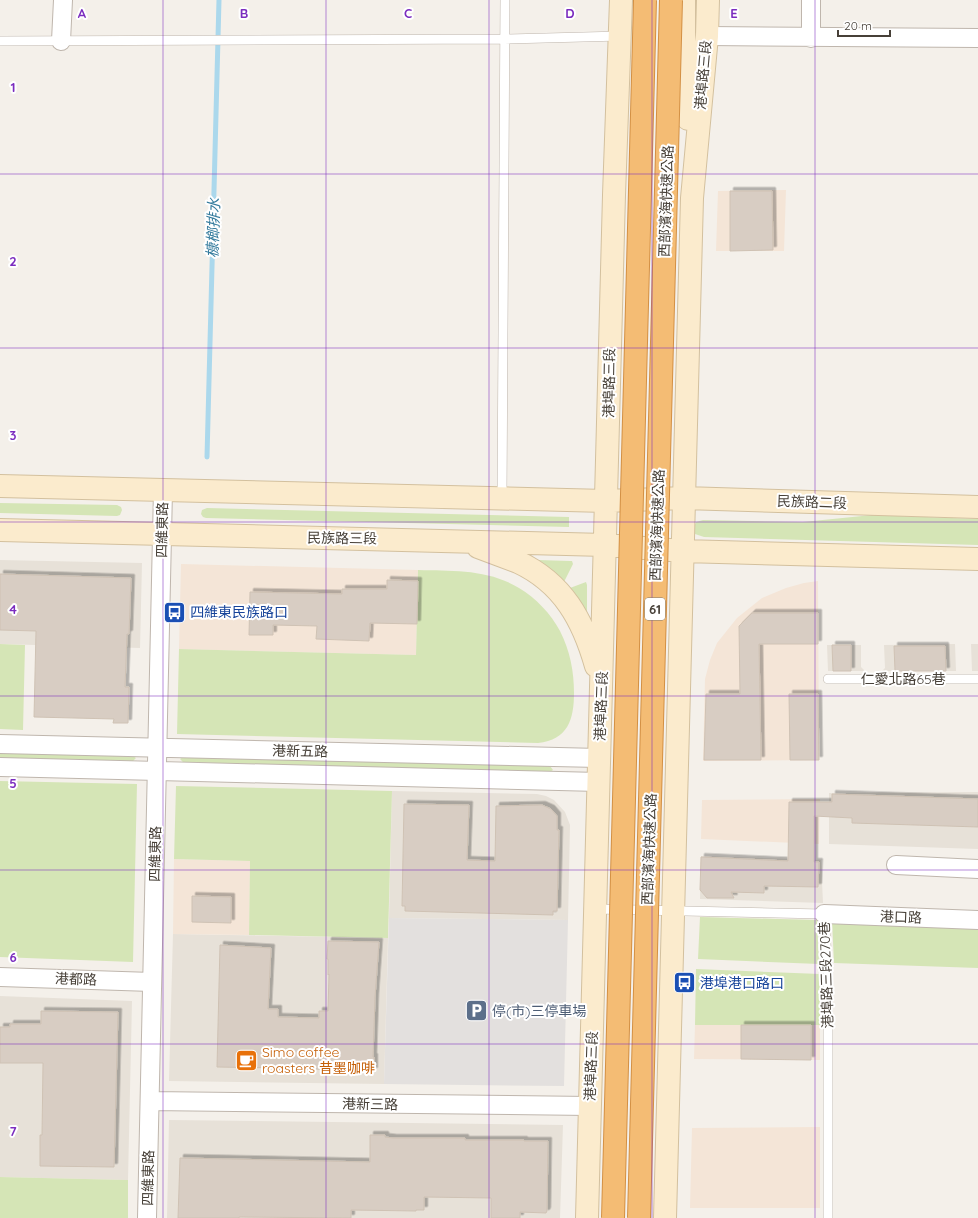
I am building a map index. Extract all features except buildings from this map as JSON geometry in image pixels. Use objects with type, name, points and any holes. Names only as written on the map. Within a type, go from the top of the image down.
[{"type":"highway","name":"西部濱海快速公路","points":[[613,1218],[645,0]]},
{"type":"highway","name":"西部濱海快速公路","points":[[639,1218],[671,0]]},
{"type":"street","points":[[61,41],[63,0]]},
{"type":"street","name":"港埠路三段","points":[[587,1218],[614,195],[621,0]]},
{"type":"street","name":"港埠路三段","points":[[614,195],[632,31],[632,0]]},
{"type":"street","name":"港埠路三段","points":[[684,0],[684,32],[692,198]]},
{"type":"street","name":"港埠路三段","points":[[665,1218],[692,198],[707,36],[708,0]]},
{"type":"street","points":[[811,38],[812,0]]},
{"type":"street","points":[[707,36],[811,38],[978,38]]},
{"type":"street","points":[[0,486],[606,501]]},
{"type":"street","name":"四維東路","points":[[147,1218],[163,490]]},
{"type":"street","name":"民族路二段","points":[[606,501],[684,498],[978,507]]},
{"type":"street","name":"民族路三段","points":[[0,530],[605,545],[683,550]]},
{"type":"street","points":[[461,541],[511,559],[523,565],[544,579],[559,592],[574,612],[584,631],[590,645],[601,686]]},
{"type":"street","points":[[683,550],[978,559]]},
{"type":"street","name":"港新五路","points":[[0,744],[599,758]]},
{"type":"street","name":"港新五路","points":[[0,767],[599,782]]},
{"type":"street","points":[[896,865],[978,869]]},
{"type":"street","name":"港口路","points":[[824,914],[978,920]]},
{"type":"street","name":"港都路","points":[[0,977],[152,982]]},
{"type":"street","name":"港新三路","points":[[150,1100],[590,1106]]},
{"type":"lane","points":[[502,498],[505,0]]},
{"type":"lane","points":[[0,41],[505,39],[620,36]]},
{"type":"lane","name":"仁愛北路65巷","points":[[828,679],[978,678]]},
{"type":"lane","name":"港埠路三段270巷","points":[[595,909],[824,914],[828,973],[828,1218]]},
{"type":"shaded area","points":[[786,190],[784,251],[716,251],[718,191]]},
{"type":"shaded area","points":[[0,560],[142,563],[140,648],[0,644]]},
{"type":"shaded area","points":[[181,564],[418,570],[416,655],[179,649]]},
{"type":"shaded area","points":[[818,581],[819,760],[703,761],[705,679],[710,660],[717,643],[737,618],[762,598],[786,588]]},
{"type":"shaded area","points":[[955,644],[956,671],[882,671],[885,668],[884,645]]},
{"type":"shaded area","points":[[971,644],[978,644],[978,671],[972,671]]},
{"type":"shaded area","points":[[827,645],[861,645],[861,667],[865,671],[828,671]]},
{"type":"shaded area","points":[[392,791],[537,794],[554,800],[565,812],[570,825],[568,920],[389,918]]},
{"type":"shaded area","points":[[978,792],[978,849],[829,844],[829,793]]},
{"type":"shaded area","points":[[820,799],[819,844],[701,839],[702,800]]},
{"type":"shaded area","points":[[701,856],[821,860],[823,903],[700,899]]},
{"type":"shaded area","points":[[174,859],[250,861],[249,935],[173,934]]},
{"type":"shaded area","name":"停(市)三停車場","points":[[389,918],[568,920],[564,1086],[384,1084]]},
{"type":"shaded area","points":[[173,934],[388,938],[384,1084],[169,1081]]},
{"type":"shaded area","points":[[0,996],[132,1001],[128,1180],[0,1177]]},
{"type":"shaded area","points":[[695,1025],[820,1025],[820,1060],[694,1059]]},
{"type":"shaded area","points":[[169,1120],[563,1125],[560,1218],[167,1218]]},
{"type":"shaded area","points":[[820,1127],[820,1208],[690,1208],[692,1128]]},
{"type":"green space","points":[[0,503],[117,505],[121,507],[122,510],[120,515],[117,516],[0,513]]},
{"type":"green space","points":[[207,508],[569,517],[569,527],[206,518],[201,514],[202,510]]},
{"type":"green space","points":[[872,515],[978,519],[978,545],[704,537],[695,534],[694,527],[696,522],[703,520],[803,522]]},
{"type":"green space","points":[[537,560],[572,561],[573,564],[564,582]]},
{"type":"green space","points":[[418,570],[470,572],[495,577],[525,592],[548,613],[560,631],[569,654],[573,677],[573,711],[571,719],[563,733],[556,738],[538,743],[177,734],[179,649],[416,655]]},
{"type":"green space","points":[[586,582],[587,611],[585,612],[570,588]]},
{"type":"green space","points":[[0,644],[25,645],[23,730],[0,729]]},
{"type":"green space","points":[[0,753],[133,756],[136,758],[133,761],[0,758]]},
{"type":"green space","points":[[183,757],[550,766],[553,770],[550,772],[183,762],[180,759]]},
{"type":"green space","points":[[0,781],[137,784],[133,962],[0,957]]},
{"type":"green space","points":[[176,786],[392,791],[388,938],[249,935],[250,861],[174,859]]},
{"type":"green space","points":[[700,917],[817,920],[819,964],[698,959]]},
{"type":"green space","points":[[832,920],[978,926],[978,968],[834,963]]},
{"type":"green space","points":[[696,969],[820,974],[820,1025],[695,1025]]},
{"type":"green space","points":[[0,1177],[128,1180],[128,1218],[0,1218]]},
{"type":"waterway","name":"槺榔排水","points":[[207,457],[219,0]]},
{"type":"place","name":"四維東民族路口","points":[[174,612]]},
{"type":"place","name":"港埠港口路口","points":[[684,983]]},
{"type":"place","name":"停(市)三停車場","points":[[476,1011]]},
{"type":"place","name":"Simo coffee roasters 昔墨咖啡","points":[[246,1060]]}]
